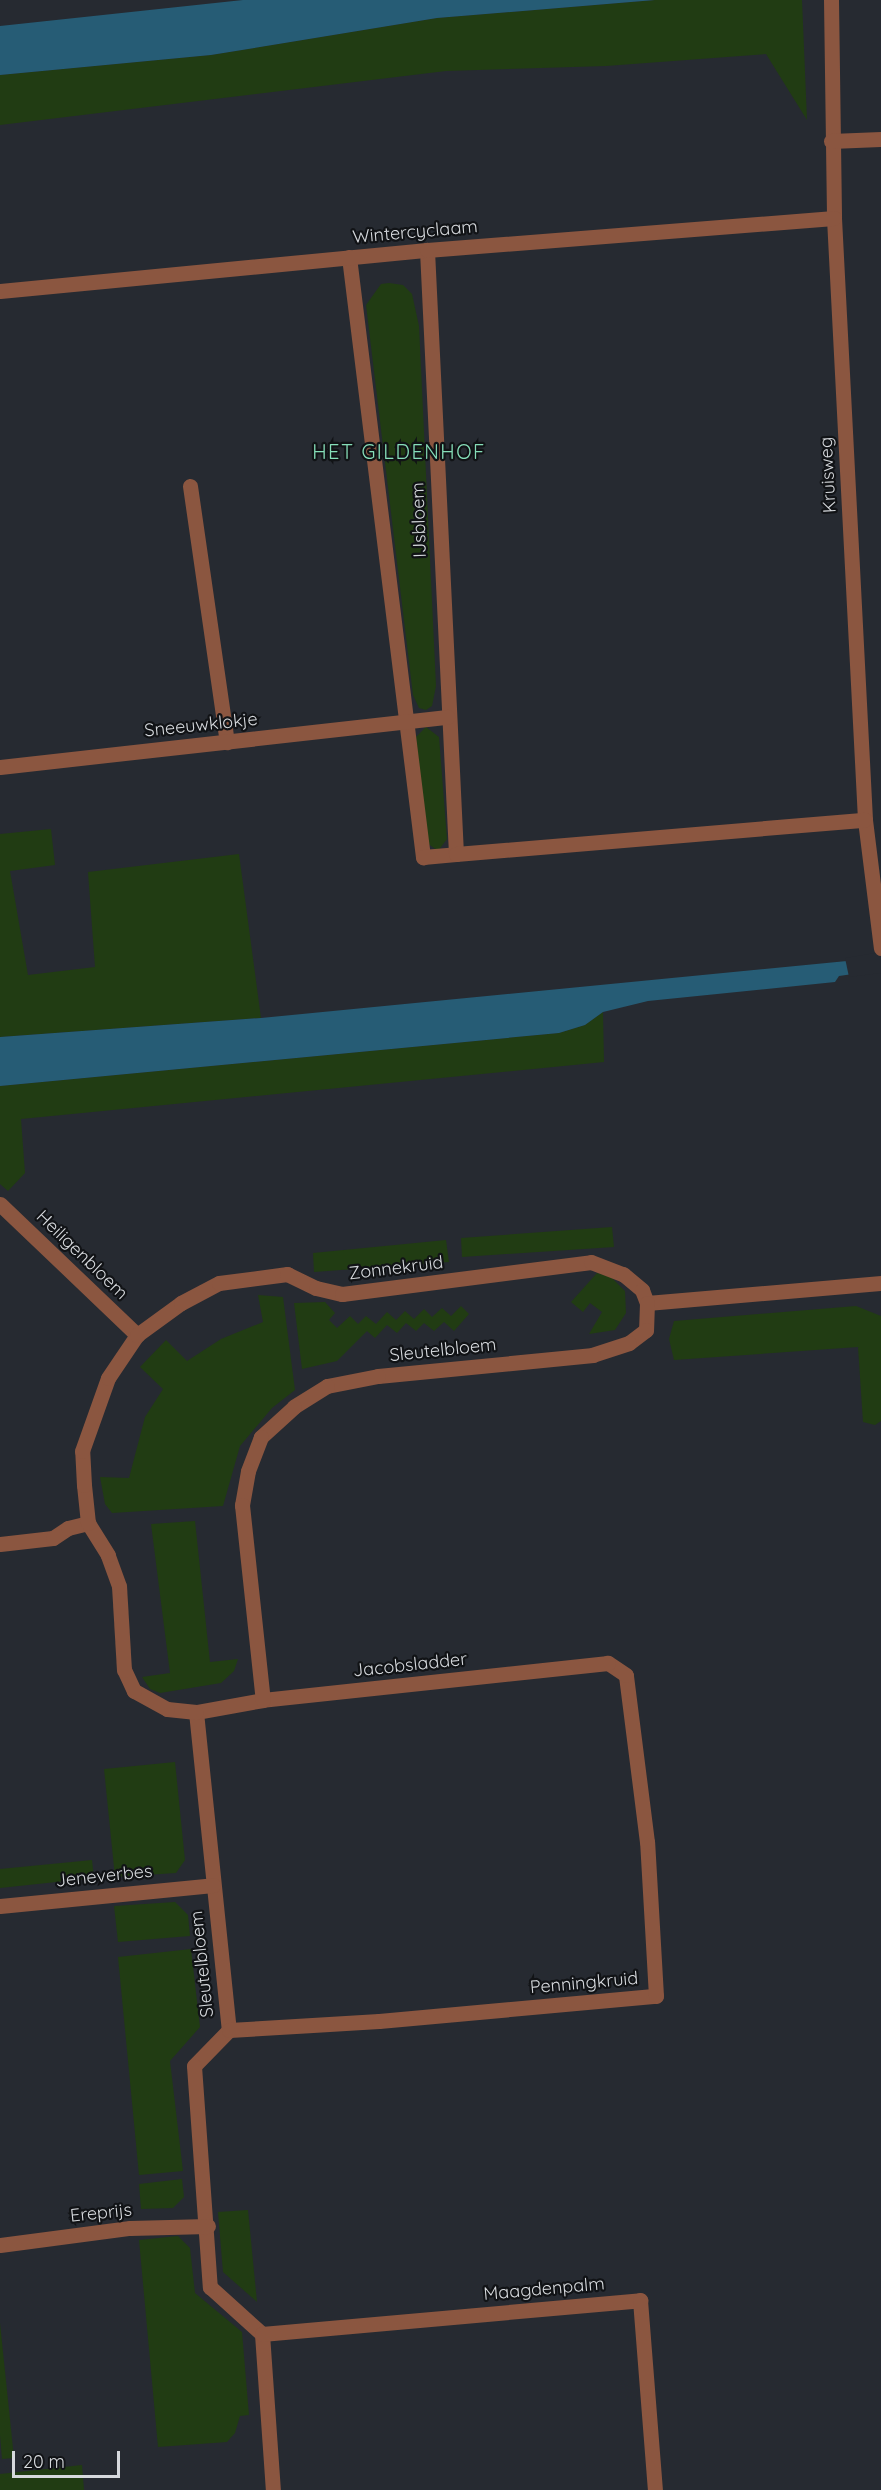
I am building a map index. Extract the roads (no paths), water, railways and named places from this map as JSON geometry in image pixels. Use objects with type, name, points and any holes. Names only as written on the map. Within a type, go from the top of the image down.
[{"type":"street","name":"Kruisweg","points":[[831,0],[831,141],[834,218],[865,820],[878,894],[881,947]]},
{"type":"street","points":[[831,141],[881,139]]},
{"type":"street","name":"Wintercyclaam","points":[[0,291],[428,250],[834,218]]},
{"type":"street","name":"IJsbloem","points":[[428,250],[447,717],[456,854]]},
{"type":"street","name":"IJsbloem","points":[[349,257],[423,857],[865,820]]},
{"type":"street","points":[[190,486],[226,742]]},
{"type":"street","points":[[407,721],[447,717]]},
{"type":"street","name":"Sneeuwklokje","points":[[0,767],[407,721]]},
{"type":"street","name":"Heiligenbloem","points":[[0,1203],[137,1335]]},
{"type":"street","name":"Zonnekruid","points":[[88,1523],[82,1450],[108,1378],[137,1335],[181,1303],[219,1283],[287,1274],[316,1288],[342,1294],[591,1262],[623,1274],[642,1290],[647,1303]]},
{"type":"street","points":[[647,1303],[881,1283]]},
{"type":"street","name":"Sleutelbloem","points":[[263,1700],[242,1506],[248,1471],[261,1437],[294,1407],[327,1386],[378,1376],[593,1355],[629,1343],[646,1330],[647,1303]]},
{"type":"street","points":[[0,1544],[53,1538],[68,1528],[88,1523],[108,1555],[119,1587],[124,1670],[135,1691],[167,1709],[196,1712]]},
{"type":"street","name":"Jacobsladder","points":[[196,1712],[263,1700],[608,1663],[626,1675]]},
{"type":"street","name":"Penningkruid","points":[[229,2030],[379,2021],[656,1996],[647,1842],[626,1675]]},
{"type":"street","name":"Sleutelbloem","points":[[196,1712],[229,2030],[194,2066],[208,2226],[210,2287],[262,2334]]},
{"type":"street","name":"Jeneverbes","points":[[0,1906],[213,1885]]},
{"type":"street","name":"Ereprijs","points":[[0,2245],[130,2228],[208,2226]]},
{"type":"street","name":"Maagdenpalm","points":[[262,2334],[640,2300],[655,2490]]},
{"type":"street","points":[[262,2334],[273,2490]]},
{"type":"water","points":[[243,0],[655,0],[437,18],[211,55],[0,75],[0,26]]},
{"type":"water","points":[[847,961],[881,970],[839,976],[835,982],[648,1001],[603,1012],[585,1025],[559,1033],[0,1086],[0,1037],[261,1018]]},
{"type":"district","name":"HET GILDENHOF","points":[[399,451]]}]
